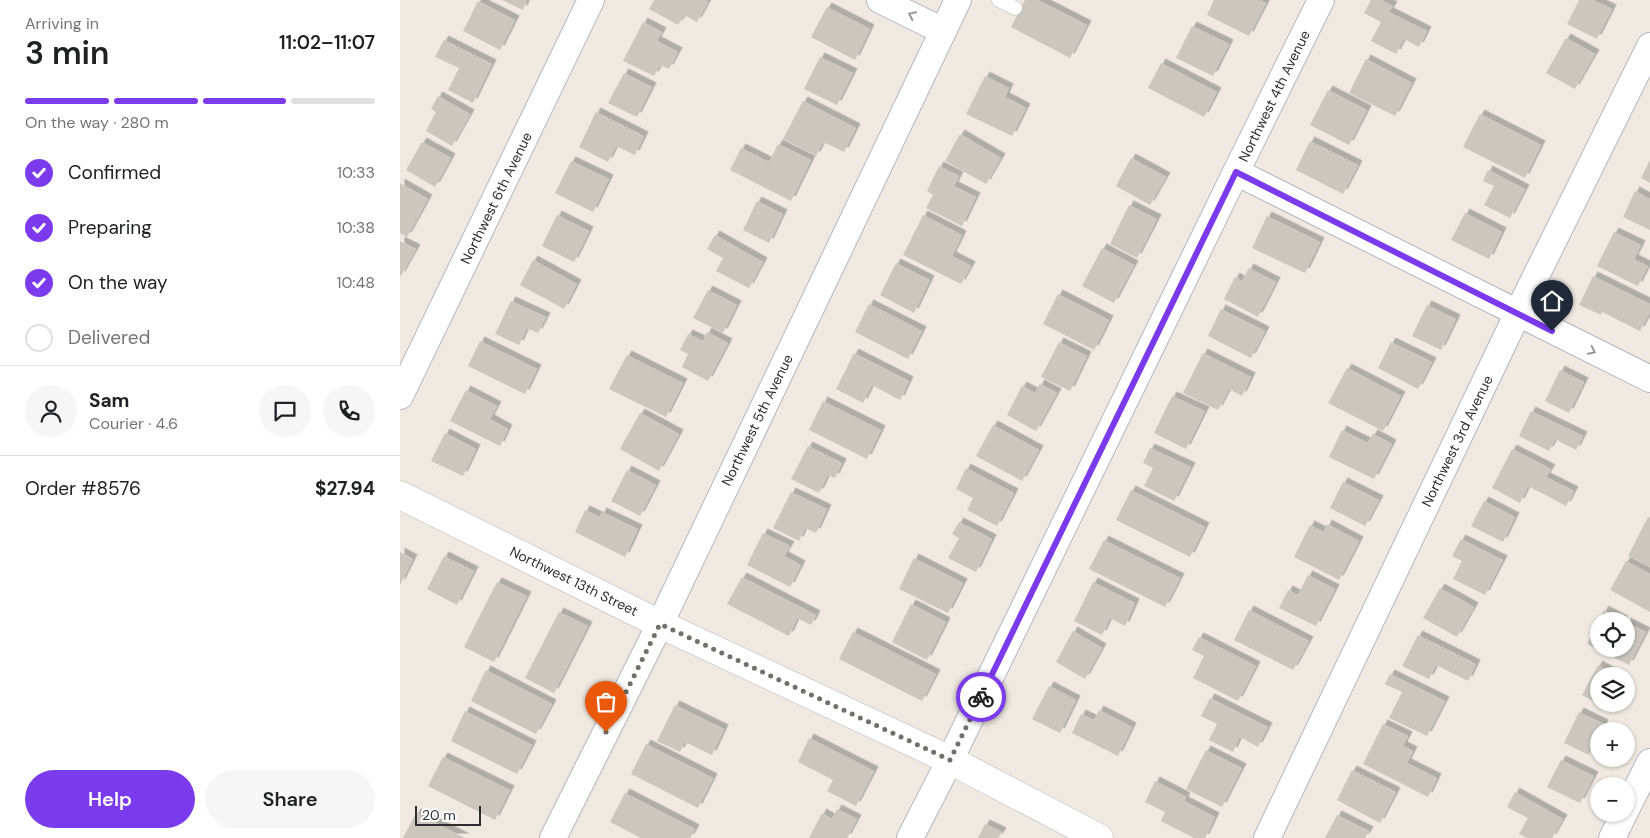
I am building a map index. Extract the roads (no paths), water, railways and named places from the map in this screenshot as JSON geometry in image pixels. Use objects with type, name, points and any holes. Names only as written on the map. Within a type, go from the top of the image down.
[{"type":"street","name":"Northwest 6th Avenue","points":[[400,396],[591,0]]},
{"type":"street","points":[[880,0],[943,31]]},
{"type":"street","name":"Northwest 5th Avenue","points":[[553,838],[660,624],[958,0]]},
{"type":"street","name":"Northwest 4th Avenue","points":[[910,838],[950,760],[1321,0]]},
{"type":"street","name":"Northwest 3rd Avenue","points":[[1267,838],[1517,314],[1650,46]]},
{"type":"street","points":[[1236,172],[1650,379]]},
{"type":"street","name":"Northwest 13th Street","points":[[400,495],[660,624],[950,760],[1099,838]]},
{"type":"street","points":[[1635,792],[1650,762]]},
{"type":"street","points":[[1612,838],[1620,822]]},
{"type":"lane","points":[[999,0],[1015,8]]}]
